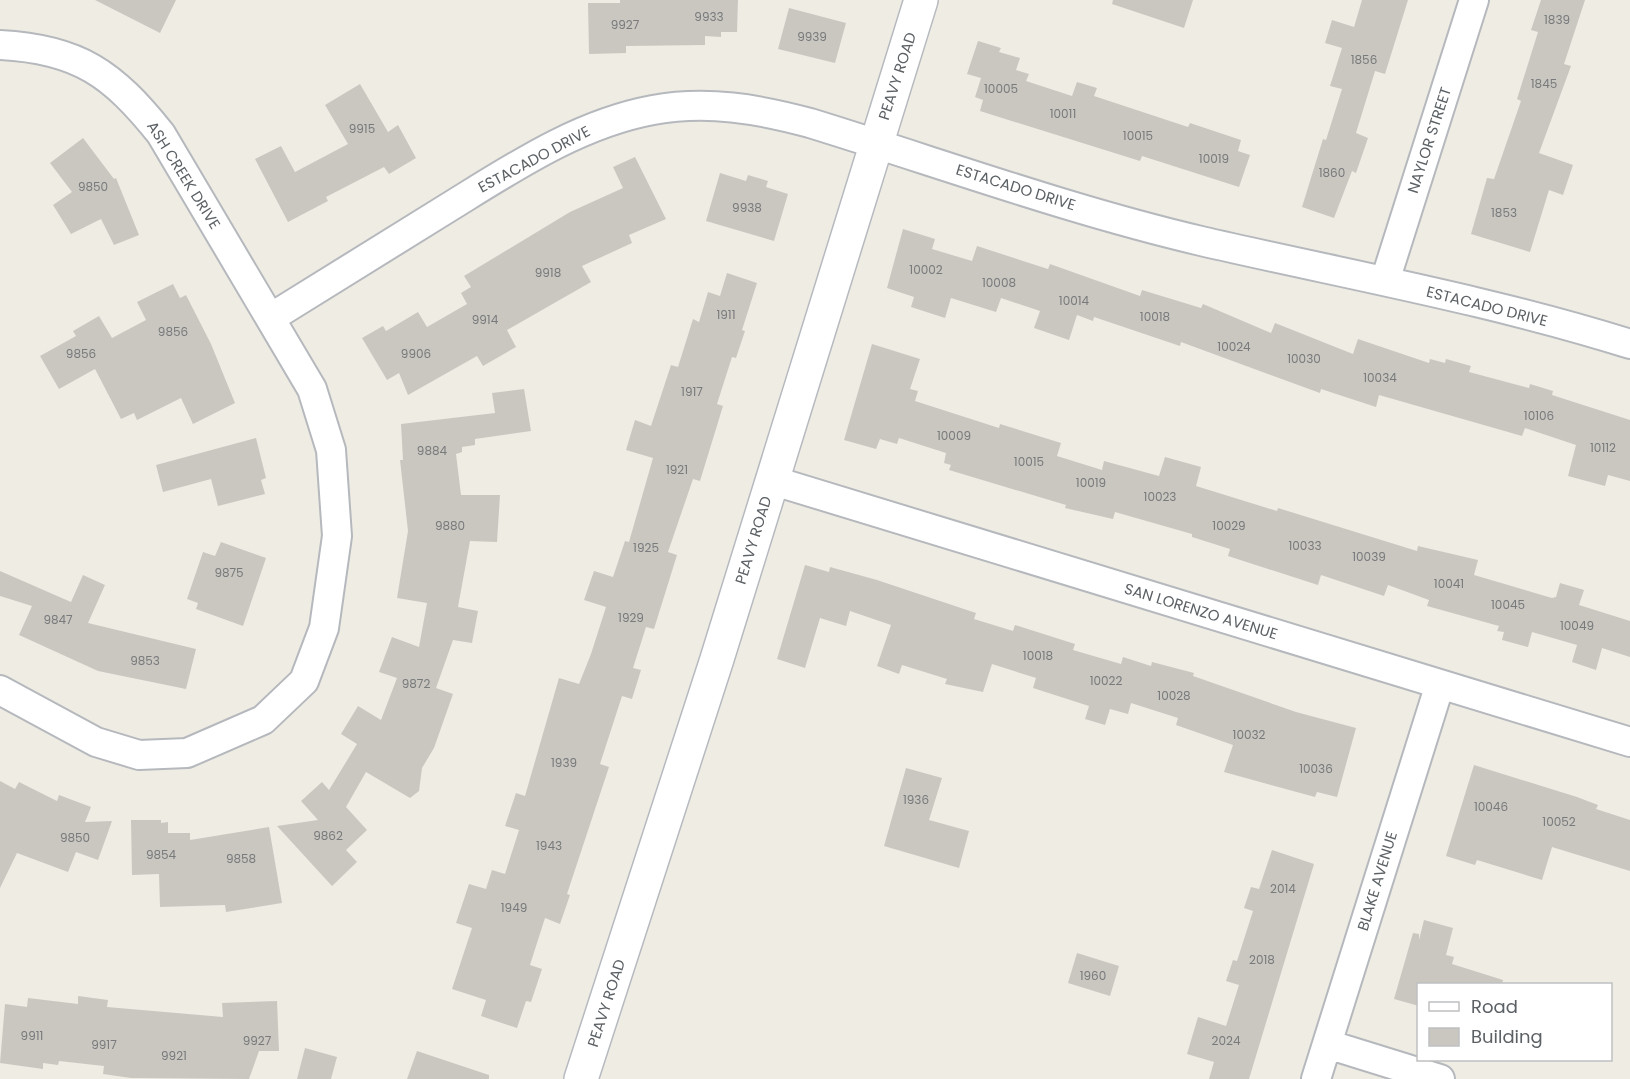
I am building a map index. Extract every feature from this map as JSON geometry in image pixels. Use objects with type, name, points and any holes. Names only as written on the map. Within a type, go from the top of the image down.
[{"type":"street","name":"PEAVY ROAD","points":[[581,1079],[717,659],[921,0]]},
{"type":"street","name":"NAYLOR STREET","points":[[1385,281],[1474,0]]},
{"type":"street","name":"ASH CREEK DRIVE","points":[[0,45],[30,47],[62,54],[97,70],[131,96],[161,134],[272,317]]},
{"type":"street","name":"ESTACADO DRIVE","points":[[272,317],[518,164],[586,129],[621,117],[655,110],[725,106],[767,112],[1146,227],[1385,281],[1585,330],[1630,344]]},
{"type":"street","points":[[0,690],[96,741],[139,755],[187,753],[223,739],[263,720],[304,681],[324,628],[337,536],[331,450],[312,389],[272,317]]},
{"type":"street","name":"SAN LORENZO AVENUE","points":[[771,480],[1630,742]]},
{"type":"street","name":"BLAKE AVENUE","points":[[1316,1079],[1440,684]]},
{"type":"street","points":[[1327,1044],[1440,1079]]},
{"type":"building","points":[[95,0],[176,0],[160,33]]},
{"type":"building","points":[[620,0],[738,0],[737,32],[721,32],[721,37],[705,36],[705,45],[626,46],[626,53],[589,54],[588,3],[620,3]]},
{"type":"building","points":[[1113,0],[1193,0],[1184,28],[1112,4]]},
{"type":"building","points":[[1362,0],[1408,0],[1385,74],[1375,71],[1356,133],[1368,138],[1356,173],[1352,171],[1334,218],[1302,207],[1323,139],[1326,140],[1342,89],[1330,86],[1342,48],[1325,43],[1332,20],[1354,27]]},
{"type":"building","points":[[1541,0],[1585,0],[1564,64],[1571,66],[1539,153],[1573,165],[1563,195],[1549,190],[1530,252],[1471,234],[1487,178],[1494,179],[1521,101],[1517,99],[1538,32],[1531,30]]},
{"type":"building","points":[[789,8],[846,23],[835,63],[778,49]]},
{"type":"building","points":[[978,41],[1001,48],[999,52],[1020,58],[1016,70],[1029,74],[1026,81],[1072,96],[1077,82],[1097,88],[1094,96],[1188,127],[1190,123],[1241,140],[1238,151],[1250,155],[1239,187],[1142,156],[1140,161],[980,111],[983,100],[975,97],[981,78],[967,74]]},
{"type":"building","points":[[360,84],[388,132],[398,125],[416,158],[389,174],[384,167],[326,197],[328,201],[288,222],[255,159],[281,146],[295,172],[348,144],[325,105]]},
{"type":"building","points":[[83,138],[114,179],[116,178],[139,235],[114,245],[101,219],[71,234],[53,205],[72,192],[50,163]]},
{"type":"building","points":[[635,157],[666,219],[629,235],[632,243],[582,266],[591,282],[507,330],[516,347],[483,366],[477,356],[408,395],[399,373],[387,380],[362,338],[383,326],[386,331],[418,312],[427,327],[467,304],[461,293],[471,287],[464,276],[570,212],[623,188],[613,167]]},
{"type":"building","points":[[720,173],[746,181],[748,175],[768,181],[766,187],[788,194],[774,241],[706,221]]},
{"type":"building","points":[[903,229],[935,239],[932,249],[972,261],[977,246],[1048,269],[1050,264],[1140,296],[1142,290],[1201,308],[1203,304],[1271,333],[1275,323],[1353,354],[1358,339],[1429,363],[1430,359],[1445,363],[1446,359],[1471,366],[1469,372],[1529,388],[1530,384],[1553,391],[1552,395],[1630,420],[1630,481],[1608,475],[1605,486],[1568,476],[1576,445],[1525,428],[1522,436],[1379,395],[1376,407],[1321,389],[1320,393],[1181,342],[1180,346],[1094,317],[1093,321],[1077,315],[1069,340],[1034,328],[1040,311],[1001,298],[996,312],[951,298],[945,318],[911,307],[914,297],[887,288]]},
{"type":"building","points":[[727,273],[757,283],[742,330],[745,331],[736,358],[732,357],[717,404],[723,406],[700,481],[693,479],[668,552],[677,555],[654,629],[646,627],[633,668],[641,670],[632,699],[622,696],[600,764],[609,767],[567,894],[570,895],[560,924],[545,918],[530,965],[542,969],[531,1002],[526,1001],[517,1028],[481,1016],[486,1000],[452,989],[472,928],[456,923],[469,884],[486,889],[492,870],[505,874],[519,830],[505,826],[516,793],[525,796],[559,678],[579,684],[591,654],[606,607],[584,600],[594,571],[613,577],[625,541],[629,542],[653,458],[626,450],[635,420],[651,426],[671,365],[678,367],[693,319],[699,322],[708,292],[720,296]]},
{"type":"building","points":[[173,284],[180,298],[186,295],[211,344],[235,403],[193,424],[181,398],[137,420],[134,413],[121,419],[95,369],[59,389],[40,356],[76,336],[73,331],[99,316],[112,338],[146,320],[137,302]]},
{"type":"building","points":[[872,344],[920,359],[910,389],[918,391],[915,401],[999,428],[1000,424],[1061,443],[1057,456],[1102,470],[1104,461],[1159,476],[1165,457],[1201,467],[1196,486],[1277,511],[1278,508],[1417,551],[1418,546],[1478,560],[1474,575],[1552,598],[1556,597],[1560,583],[1584,590],[1579,605],[1630,621],[1630,657],[1602,648],[1596,670],[1572,662],[1577,645],[1532,632],[1528,647],[1502,640],[1504,632],[1497,631],[1499,626],[1427,606],[1429,600],[1388,585],[1384,596],[1321,575],[1318,585],[1228,556],[1230,549],[1192,537],[1192,534],[1115,512],[1113,519],[1065,508],[1066,505],[949,470],[951,465],[944,463],[946,453],[899,438],[897,444],[880,439],[876,449],[844,440]]},
{"type":"building","points":[[524,389],[531,431],[475,439],[475,445],[462,447],[462,452],[456,454],[461,495],[500,495],[497,542],[470,541],[458,607],[478,611],[472,643],[453,640],[436,688],[453,694],[434,748],[422,768],[419,791],[410,798],[366,772],[346,807],[367,830],[346,850],[357,862],[332,886],[277,826],[318,820],[301,801],[322,782],[329,790],[357,744],[341,734],[358,706],[381,720],[397,678],[379,672],[392,637],[419,647],[427,603],[397,598],[408,531],[400,460],[403,460],[401,424],[495,413],[492,393]]},
{"type":"building","points":[[256,438],[266,478],[261,480],[265,494],[218,506],[211,479],[163,492],[156,465]]},
{"type":"building","points":[[221,542],[266,558],[243,626],[196,609],[198,603],[187,599],[203,552],[215,556]]},
{"type":"building","points":[[805,565],[829,572],[830,567],[877,580],[976,613],[974,619],[1013,631],[1015,625],[1075,644],[1073,650],[1121,664],[1123,657],[1151,666],[1152,662],[1194,673],[1193,676],[1296,712],[1356,728],[1337,797],[1317,792],[1315,797],[1224,772],[1233,745],[1176,725],[1178,718],[1131,703],[1128,714],[1110,709],[1105,725],[1085,719],[1089,706],[1033,688],[1036,678],[992,664],[983,692],[945,684],[947,679],[902,665],[899,674],[877,666],[891,625],[850,611],[846,626],[820,618],[805,668],[777,659]]},
{"type":"building","points":[[0,571],[71,602],[83,575],[105,585],[88,623],[196,649],[186,689],[98,671],[19,635],[32,606],[0,596]]},
{"type":"building","points":[[1474,765],[1577,797],[1598,805],[1596,809],[1630,820],[1630,871],[1552,847],[1542,880],[1477,860],[1475,865],[1446,856]]},
{"type":"building","points":[[906,768],[942,778],[929,820],[969,831],[959,868],[884,846]]},
{"type":"building","points":[[0,781],[15,789],[19,782],[57,801],[59,795],[91,807],[85,822],[112,821],[98,860],[76,852],[68,872],[17,853],[0,888]]},
{"type":"building","points":[[131,820],[168,822],[168,833],[190,833],[190,840],[269,827],[282,903],[226,912],[225,905],[160,907],[159,874],[132,875]]},
{"type":"building","points":[[1272,850],[1314,864],[1249,1079],[1209,1079],[1214,1062],[1187,1054],[1198,1017],[1226,1026],[1239,985],[1226,981],[1233,960],[1237,961],[1253,911],[1244,908],[1251,887],[1259,889]]},
{"type":"building","points":[[1424,920],[1453,928],[1446,955],[1454,957],[1452,964],[1503,980],[1502,983],[1417,983],[1417,1005],[1394,999],[1413,933],[1419,934],[1419,940]]},
{"type":"building","points":[[1077,953],[1119,966],[1110,996],[1068,983]]},
{"type":"building","points":[[78,996],[108,1000],[107,1007],[223,1017],[222,1003],[277,1001],[279,1051],[259,1051],[249,1079],[131,1078],[103,1074],[104,1066],[59,1061],[58,1065],[43,1063],[43,1069],[0,1063],[5,1004],[27,1007],[28,998],[78,1004]]},
{"type":"building","points":[[305,1048],[337,1057],[331,1079],[297,1079]]},
{"type":"building","points":[[417,1051],[489,1075],[489,1079],[407,1079]]}]
